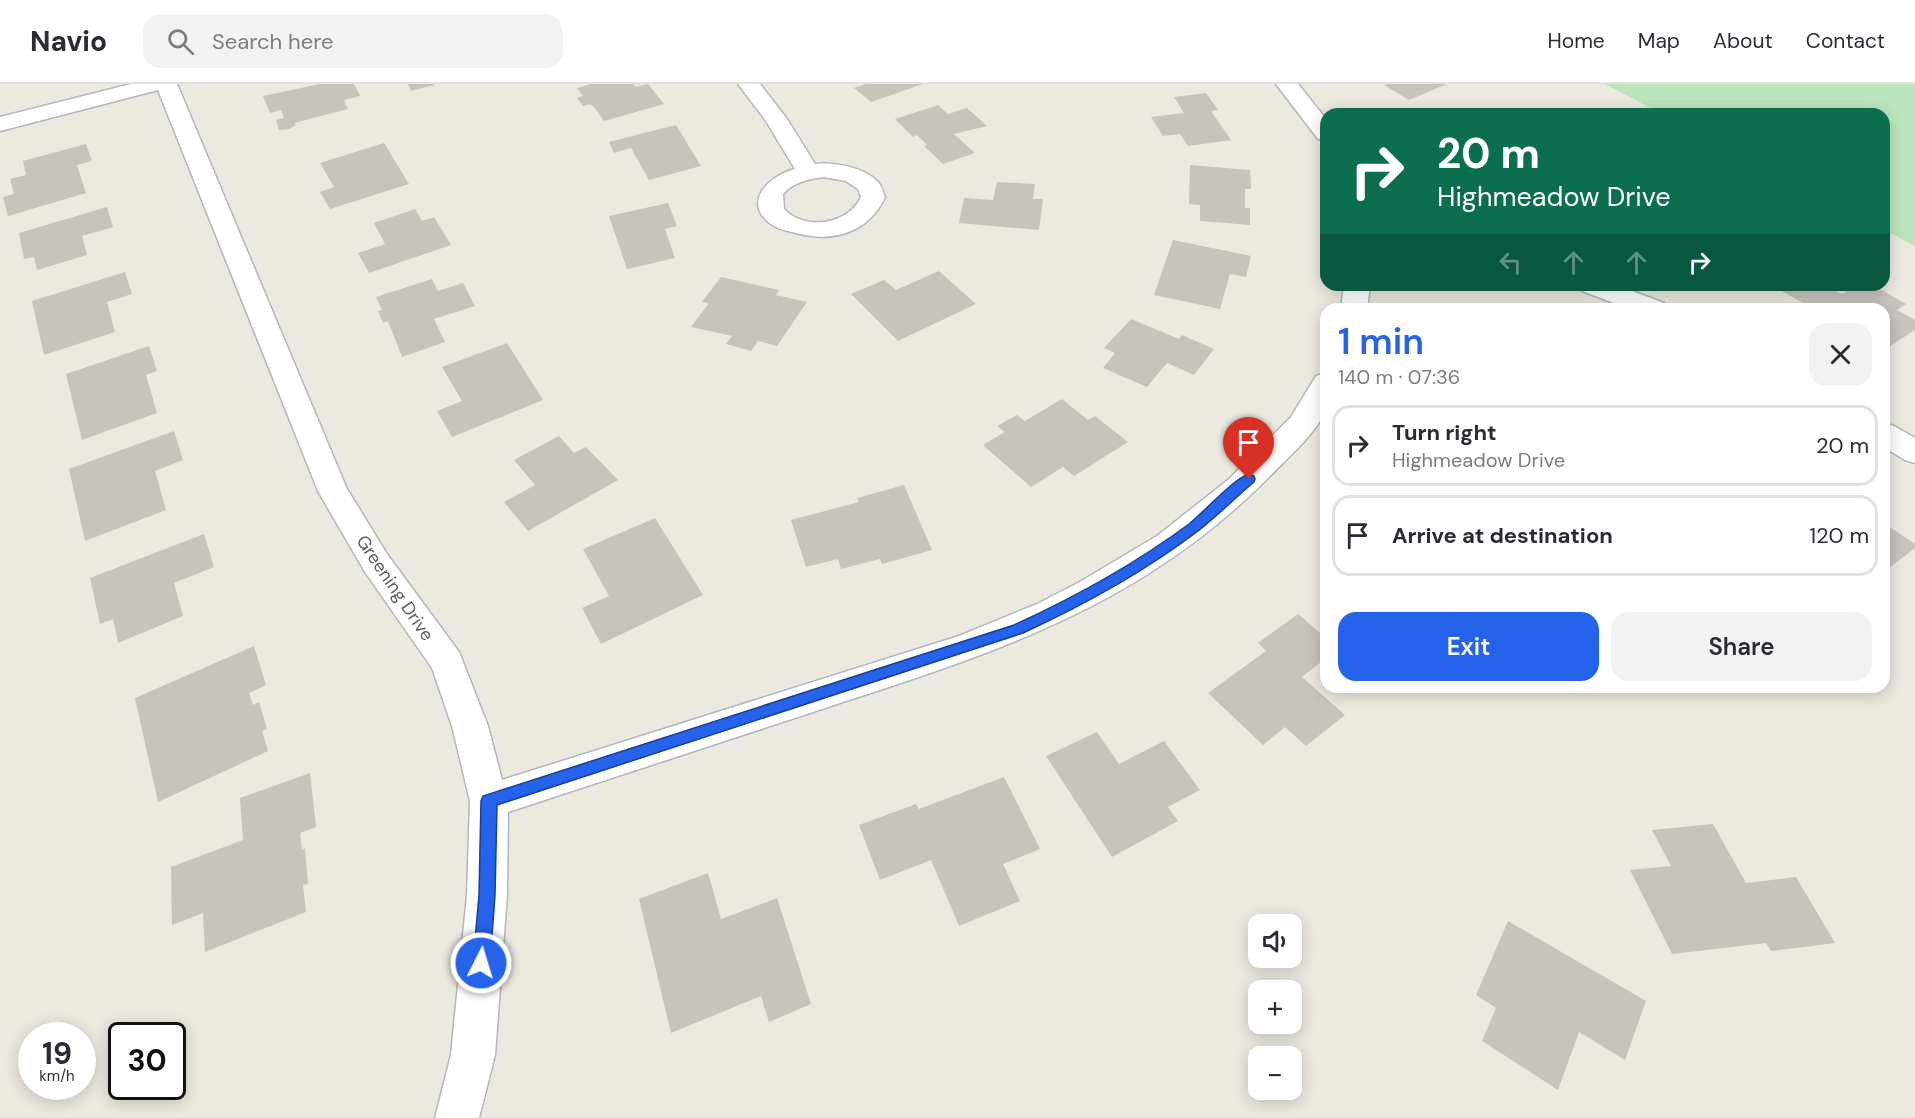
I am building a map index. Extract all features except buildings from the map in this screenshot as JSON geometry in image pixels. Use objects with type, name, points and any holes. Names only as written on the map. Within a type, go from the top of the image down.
[{"type":"street","points":[[0,124],[156,84]]},
{"type":"street","name":"Greening Drive","points":[[166,84],[333,491],[376,563],[447,662],[470,726],[489,801],[487,895],[473,1055],[457,1118]]},
{"type":"street","points":[[749,84],[776,119],[808,172]]},
{"type":"street","points":[[1287,84],[1320,126]]},
{"type":"street","points":[[1607,291],[1639,303]]},
{"type":"street","points":[[489,801],[965,648],[1018,629],[1069,606],[1118,578],[1193,527],[1241,486],[1304,420],[1320,393]]},
{"type":"street","points":[[1890,437],[1915,452]]},
{"type":"green space","points":[[1605,84],[1915,84],[1915,246],[1890,233],[1890,108],[1651,108]]},
{"type":"route","points":[[481,963],[487,895],[489,801],[1018,629],[1069,606],[1118,578],[1193,527],[1249,479]]}]
